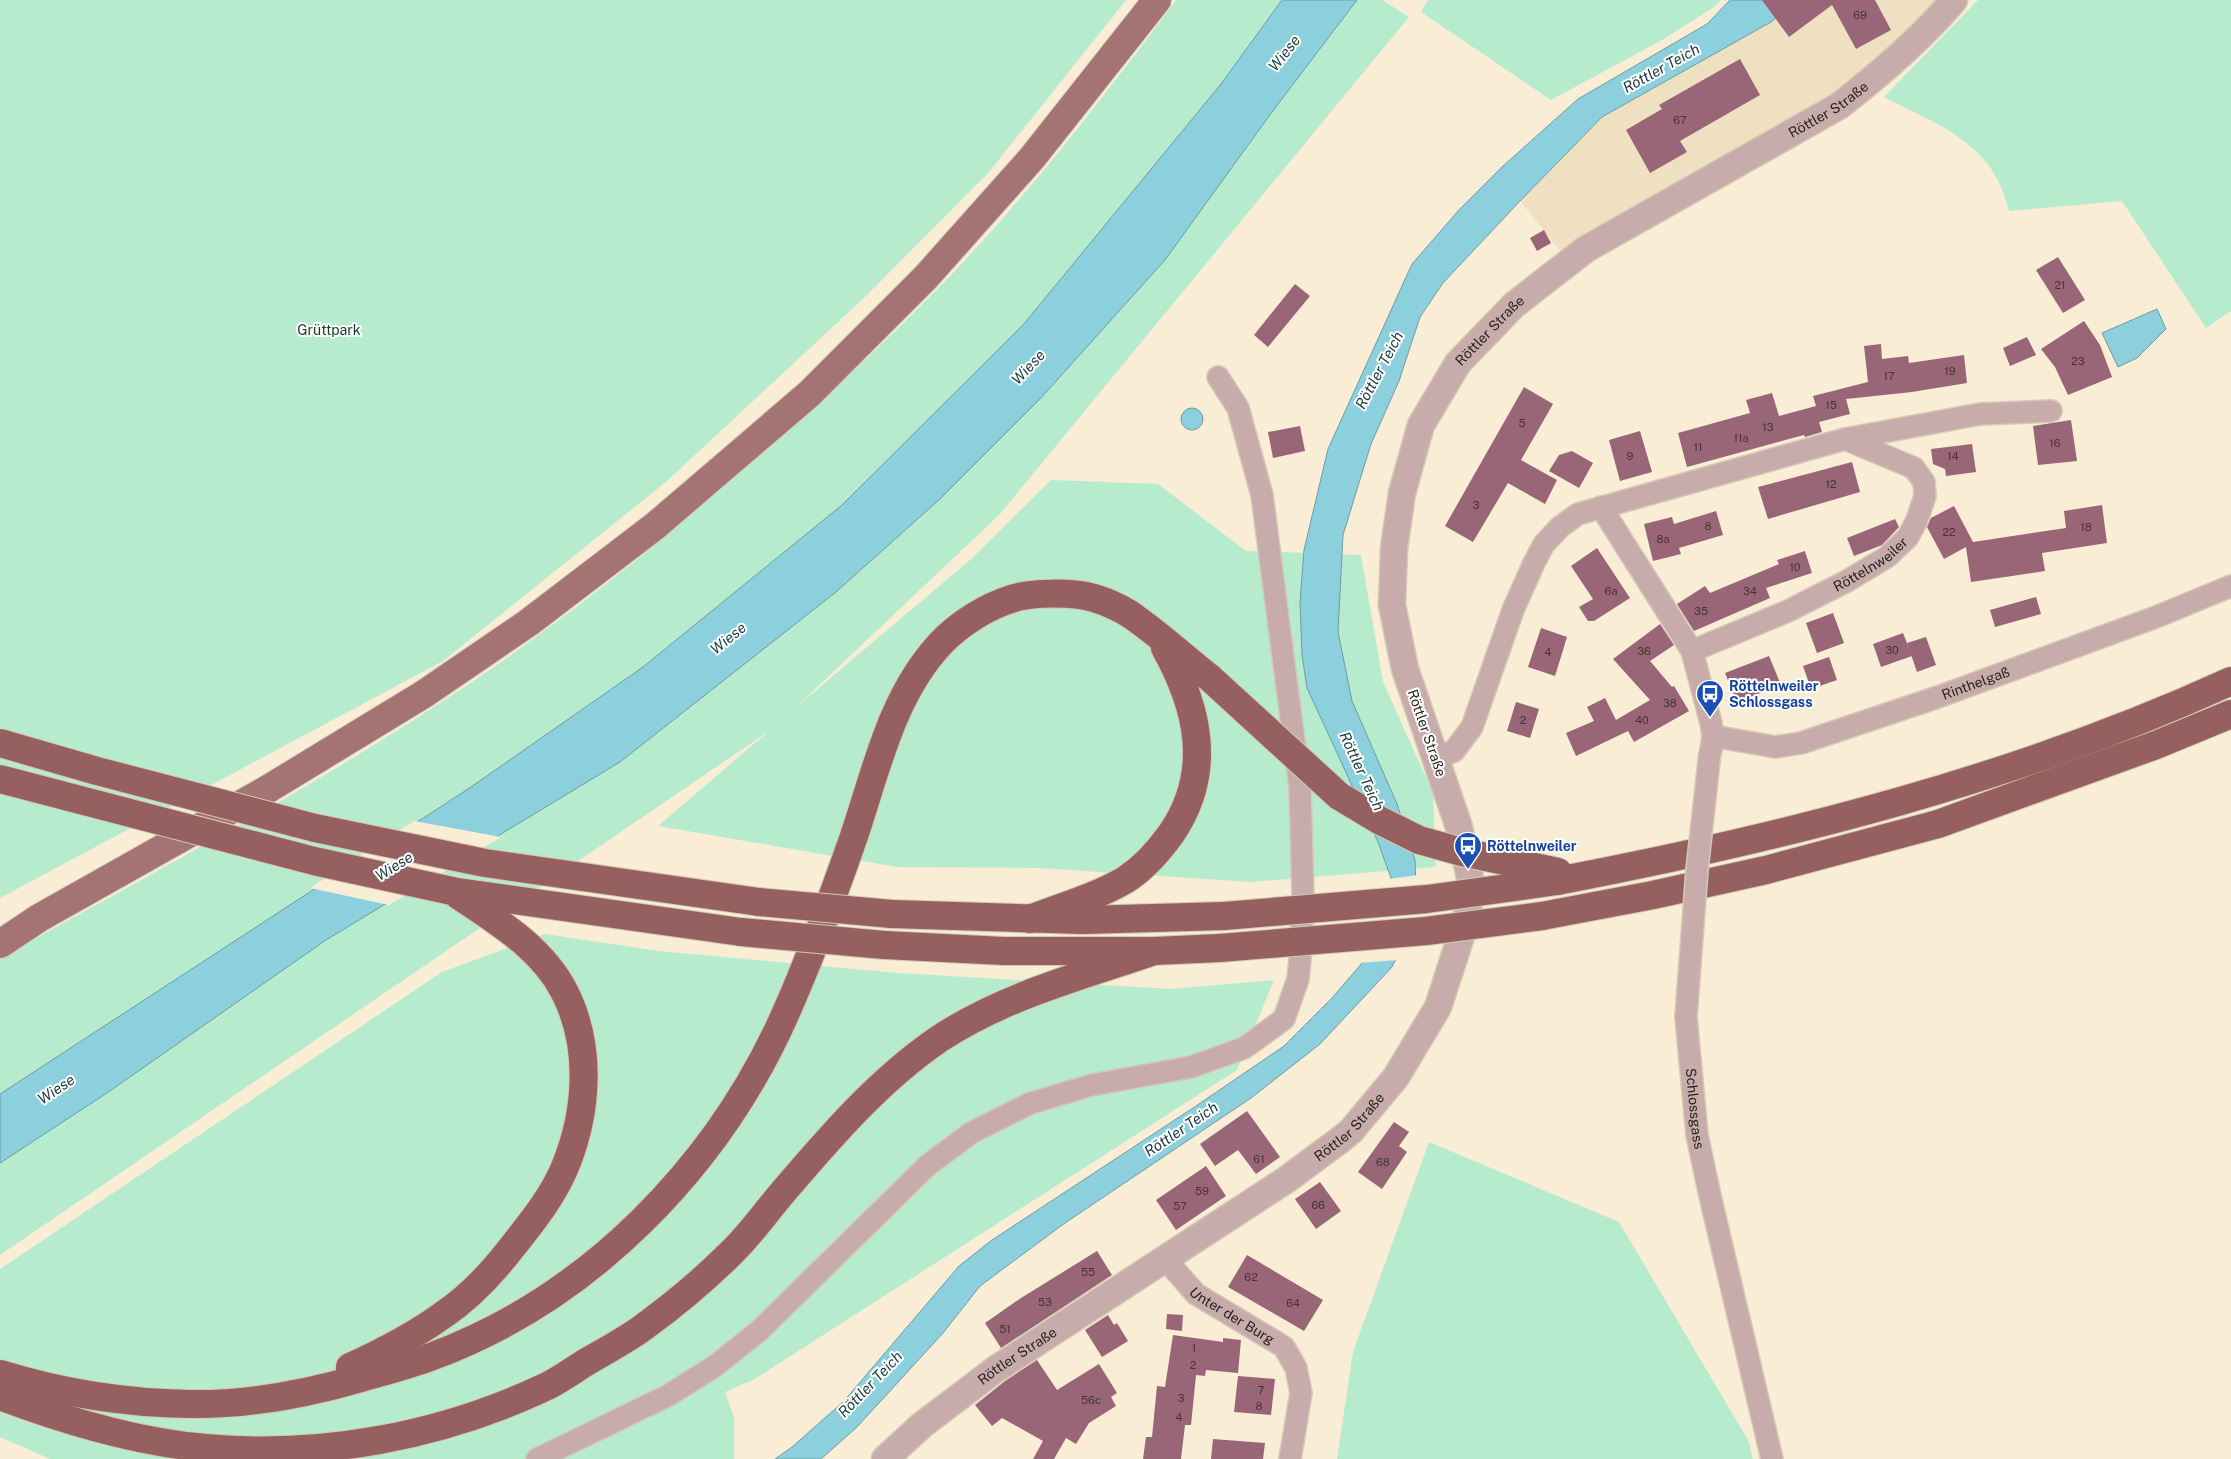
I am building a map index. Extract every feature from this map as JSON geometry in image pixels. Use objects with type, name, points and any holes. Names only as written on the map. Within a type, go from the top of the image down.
[{"type":"highway","points":[[0,1374],[102,1398],[148,1402],[191,1404],[237,1402],[288,1395],[340,1384],[434,1356],[492,1330],[544,1299],[598,1260],[645,1218],[687,1172],[725,1124],[757,1072],[785,1016],[829,902],[897,712],[920,668],[944,640],[975,615],[1013,598],[1056,594],[1093,597],[1136,618],[1210,678],[1339,796],[1379,820],[1428,843],[1566,876]]},
{"type":"highway","points":[[1030,919],[1125,880],[1145,865],[1161,848],[1180,821],[1197,770],[1197,740],[1193,712],[1179,674],[1159,638]]},
{"type":"highway","points":[[0,743],[97,771],[315,828],[486,863],[760,902],[892,914],[1030,919],[1150,919],[1224,916],[1418,900],[1676,858],[1781,834],[1924,795],[2066,747],[2231,681]]},
{"type":"highway","points":[[0,779],[305,858],[452,891],[741,932],[884,944],[1004,951],[1154,951],[1220,948],[1426,932],[1542,916],[1653,895],[1766,870],[1938,824],[2156,745],[2231,714]]},
{"type":"highway","points":[[288,1395],[383,1352],[417,1333],[451,1310],[476,1288],[504,1258],[535,1219],[564,1168],[583,1099],[584,1063],[579,1029],[564,990],[546,964],[524,942],[452,891]]},
{"type":"highway","points":[[0,1396],[42,1412],[85,1425],[149,1440],[205,1448],[250,1450],[302,1451],[356,1444],[402,1436],[448,1424],[495,1408],[545,1387],[643,1328],[680,1298],[732,1252],[792,1182],[889,1077],[940,1039],[978,1017],[1018,998],[1154,951]]},
{"type":"main road","points":[[0,944],[39,918],[268,789],[424,694],[528,623],[655,526],[809,394],[926,276],[1032,158],[1156,0]]},
{"type":"main road","points":[[0,935],[39,918]]},
{"type":"street","name":"Röttler Straße","points":[[885,1459],[922,1425],[996,1369],[1286,1180],[1351,1131],[1396,1077],[1438,1007],[1465,924],[1472,887],[1459,827],[1405,669],[1392,606],[1394,548],[1402,493],[1422,425],[1458,363],[1514,305],[1586,250],[1839,106],[1865,86],[1933,25],[1954,0]]},
{"type":"street","points":[[537,1459],[669,1395],[715,1366],[759,1331],[928,1165],[971,1133],[1031,1103],[1092,1085],[1191,1067],[1244,1048],[1284,1019],[1298,979],[1300,959],[1303,897],[1300,787],[1262,495],[1238,408],[1218,377]]},
{"type":"street","points":[[1436,758],[1454,751],[1472,727],[1513,610],[1544,544],[1560,527],[1578,514],[1845,439],[1980,414],[2052,411]]},
{"type":"street","name":"Röttelnweiler","points":[[1692,651],[1788,611],[1848,581],[1887,557],[1908,537],[1917,520],[1925,496],[1924,482],[1914,468],[1845,439]]},
{"type":"street","points":[[1601,507],[1692,651],[1712,744]]},
{"type":"street","name":"Rinthelgaß","points":[[1712,744],[1775,747],[1801,743],[1938,697],[2156,617],[2231,586]]},
{"type":"street","name":"Schlossgass","points":[[1712,744],[1697,870],[1686,1017],[1697,1135],[1772,1459]]},
{"type":"street","name":"Unter der Burg","points":[[1168,1258],[1174,1269],[1196,1294],[1284,1347],[1296,1368],[1301,1393],[1290,1459]]},
{"type":"shaded area","points":[[1798,0],[1954,0],[1865,86],[1569,262],[1520,201],[1602,117],[1771,22]]},
{"type":"green space","name":"Grüttpark","points":[[0,0],[1126,0],[989,172],[867,295],[667,481],[443,661],[0,898]]},
{"type":"green space","points":[[1176,0],[1382,0],[1409,17],[1000,514],[794,709],[970,560],[1051,480],[1158,484],[1246,551],[1361,555],[1383,682],[1433,793],[1436,867],[1251,882],[1039,868],[897,867],[658,826],[769,731],[0,1255],[0,958],[239,825],[415,720],[580,605],[649,550],[717,493],[828,394],[952,274],[1040,175],[1123,71]]},
{"type":"green space","points":[[1428,0],[1721,0],[1714,7],[1662,40],[1551,100],[1421,12]]},
{"type":"green space","points":[[1978,0],[2231,0],[2231,311],[2206,328],[2122,201],[2009,211],[2001,188],[1991,168],[1962,139],[1884,97]]},
{"type":"green space","points":[[545,934],[659,951],[898,973],[1171,989],[1274,980],[1237,1070],[753,1380],[725,1392],[734,1417],[734,1459],[50,1459],[0,1437],[0,1269],[442,972]]},
{"type":"green space","points":[[1429,1142],[1619,1222],[1748,1440],[1753,1459],[1337,1459],[1353,1352]]},
{"type":"water","name":"Wiese","points":[[1282,0],[1357,0],[1272,112],[1165,260],[1040,399],[940,499],[836,592],[620,762],[326,940],[107,1093],[0,1163],[0,1094],[471,787],[643,667],[842,505],[1023,325],[1221,84]]},
{"type":"water","name":"Röttler Teich","points":[[1730,0],[1762,0],[1764,3],[1798,0],[1771,22],[1602,117],[1520,201],[1443,283],[1420,317],[1399,381],[1371,444],[1343,535],[1338,632],[1352,701],[1397,804],[1415,860],[1417,917],[1392,967],[1320,1044],[1251,1098],[1065,1223],[980,1286],[943,1333],[856,1428],[821,1459],[775,1459],[792,1447],[844,1401],[959,1266],[992,1240],[1284,1046],[1332,998],[1369,955],[1383,927],[1391,878],[1378,842],[1307,688],[1302,655],[1300,602],[1304,550],[1328,449],[1412,264],[1458,211],[1502,167],[1578,99],[1707,24]]},
{"type":"water","points":[[2157,309],[2166,329],[2137,358],[2118,367],[2102,333]]},
{"type":"water","points":[[1192,408],[1200,411],[1203,419],[1200,427],[1192,430],[1184,427],[1181,419],[1184,411]]},
{"type":"pier","points":[[414,821],[501,837],[389,905],[310,888]]},
{"type":"pier","points":[[1418,875],[1419,918],[1398,960],[1358,963],[1367,953],[1380,926],[1389,879]]},
{"type":"building","points":[[1762,0],[1875,0],[1891,30],[1856,49],[1832,5],[1789,37]]},
{"type":"building","points":[[1740,59],[1760,95],[1680,141],[1687,152],[1650,173],[1626,130],[1662,109],[1659,105]]},
{"type":"building","points":[[1544,230],[1551,243],[1537,251],[1530,238]]},
{"type":"building","points":[[2058,257],[2085,300],[2063,313],[2036,270]]},
{"type":"building","points":[[1295,284],[1310,296],[1268,347],[1254,335]]},
{"type":"building","points":[[2084,321],[2100,345],[2112,377],[2068,395],[2055,367],[2041,349]]},
{"type":"building","points":[[2027,337],[2036,355],[2010,366],[2003,348]]},
{"type":"building","points":[[1881,344],[1882,359],[1908,356],[1909,363],[1964,355],[1967,383],[1912,392],[1846,399],[1850,414],[1819,422],[1822,432],[1805,437],[1804,435],[1687,467],[1678,433],[1750,413],[1746,400],[1772,393],[1779,416],[1816,406],[1813,396],[1868,382],[1864,346]]},
{"type":"building","points":[[1524,387],[1553,404],[1521,460],[1557,480],[1545,504],[1508,483],[1473,542],[1445,526]]},
{"type":"building","points":[[2071,420],[2077,461],[2038,465],[2033,426]]},
{"type":"building","points":[[1300,426],[1305,451],[1273,458],[1268,432]]},
{"type":"building","points":[[1640,431],[1652,472],[1620,481],[1609,440]]},
{"type":"building","points":[[1972,444],[1976,472],[1946,476],[1945,469],[1933,464],[1931,449]]},
{"type":"building","points":[[1572,451],[1593,463],[1579,488],[1549,471],[1559,455]]},
{"type":"building","points":[[1852,462],[1860,492],[1768,519],[1758,487]]},
{"type":"building","points":[[2102,505],[2107,543],[2042,553],[2045,571],[1971,582],[1966,547],[1944,559],[1927,527],[1931,518],[1954,506],[1973,542],[2066,528],[2064,511]]},
{"type":"building","points":[[1716,511],[1723,535],[1679,548],[1681,554],[1653,561],[1644,524],[1672,517],[1674,524]]},
{"type":"building","points":[[1895,519],[1899,527],[1882,545],[1854,556],[1847,538]]},
{"type":"building","points":[[1597,548],[1630,598],[1594,621],[1588,621],[1579,607],[1593,599],[1571,566]]},
{"type":"building","points":[[1805,551],[1812,573],[1766,588],[1770,598],[1694,631],[1677,604],[1705,586],[1710,593],[1779,564],[1777,560]]},
{"type":"building","points":[[2036,597],[2041,614],[1995,627],[1990,610]]},
{"type":"building","points":[[1833,613],[1844,643],[1817,653],[1806,623]]},
{"type":"building","points":[[1660,624],[1674,645],[1650,661],[1672,687],[1674,686],[1689,711],[1634,742],[1628,731],[1576,756],[1566,733],[1594,721],[1587,707],[1605,698],[1616,720],[1650,700],[1613,659]]},
{"type":"building","points":[[1541,628],[1567,637],[1555,676],[1528,667]]},
{"type":"building","points":[[1903,633],[1912,656],[1881,667],[1873,644]]},
{"type":"building","points":[[1926,637],[1936,665],[1917,672],[1907,643]]},
{"type":"building","points":[[1769,656],[1781,685],[1737,702],[1725,673]]},
{"type":"building","points":[[1829,657],[1837,680],[1811,689],[1803,666]]},
{"type":"building","points":[[1516,702],[1539,709],[1530,738],[1507,731]]},
{"type":"building","points":[[1247,1111],[1280,1157],[1256,1174],[1238,1150],[1215,1166],[1200,1144]]},
{"type":"building","points":[[1394,1122],[1409,1132],[1399,1146],[1407,1152],[1382,1189],[1358,1172]]},
{"type":"building","points":[[1206,1166],[1226,1196],[1176,1230],[1156,1200]]},
{"type":"building","points":[[1320,1182],[1341,1211],[1316,1229],[1295,1199]]},
{"type":"building","points":[[1097,1251],[1112,1275],[1001,1348],[985,1323],[1021,1298]]},
{"type":"building","points":[[1247,1255],[1323,1300],[1304,1331],[1228,1287]]},
{"type":"building","points":[[1167,1314],[1183,1315],[1182,1331],[1166,1329]]},
{"type":"building","points":[[1108,1315],[1114,1325],[1117,1323],[1128,1341],[1102,1357],[1085,1330]]},
{"type":"building","points":[[1173,1335],[1223,1342],[1223,1338],[1241,1340],[1238,1373],[1206,1370],[1205,1376],[1196,1375],[1191,1425],[1185,1425],[1181,1459],[1143,1459],[1146,1437],[1152,1437],[1157,1386],[1165,1387]]},
{"type":"building","points":[[1037,1360],[1057,1390],[1099,1364],[1117,1393],[1111,1397],[1116,1406],[1089,1423],[1076,1444],[1066,1438],[1054,1459],[1033,1459],[1043,1441],[1002,1418],[992,1426],[975,1405],[1005,1381]]},
{"type":"building","points":[[1238,1376],[1275,1379],[1271,1415],[1234,1412]]},
{"type":"building","points":[[1213,1439],[1265,1443],[1263,1459],[1211,1459]]},
{"type":"place","name":"Röttelnweiler Schlossgass","points":[[1710,718]]},
{"type":"place","name":"Röttelnweiler","points":[[1468,870]]}]
